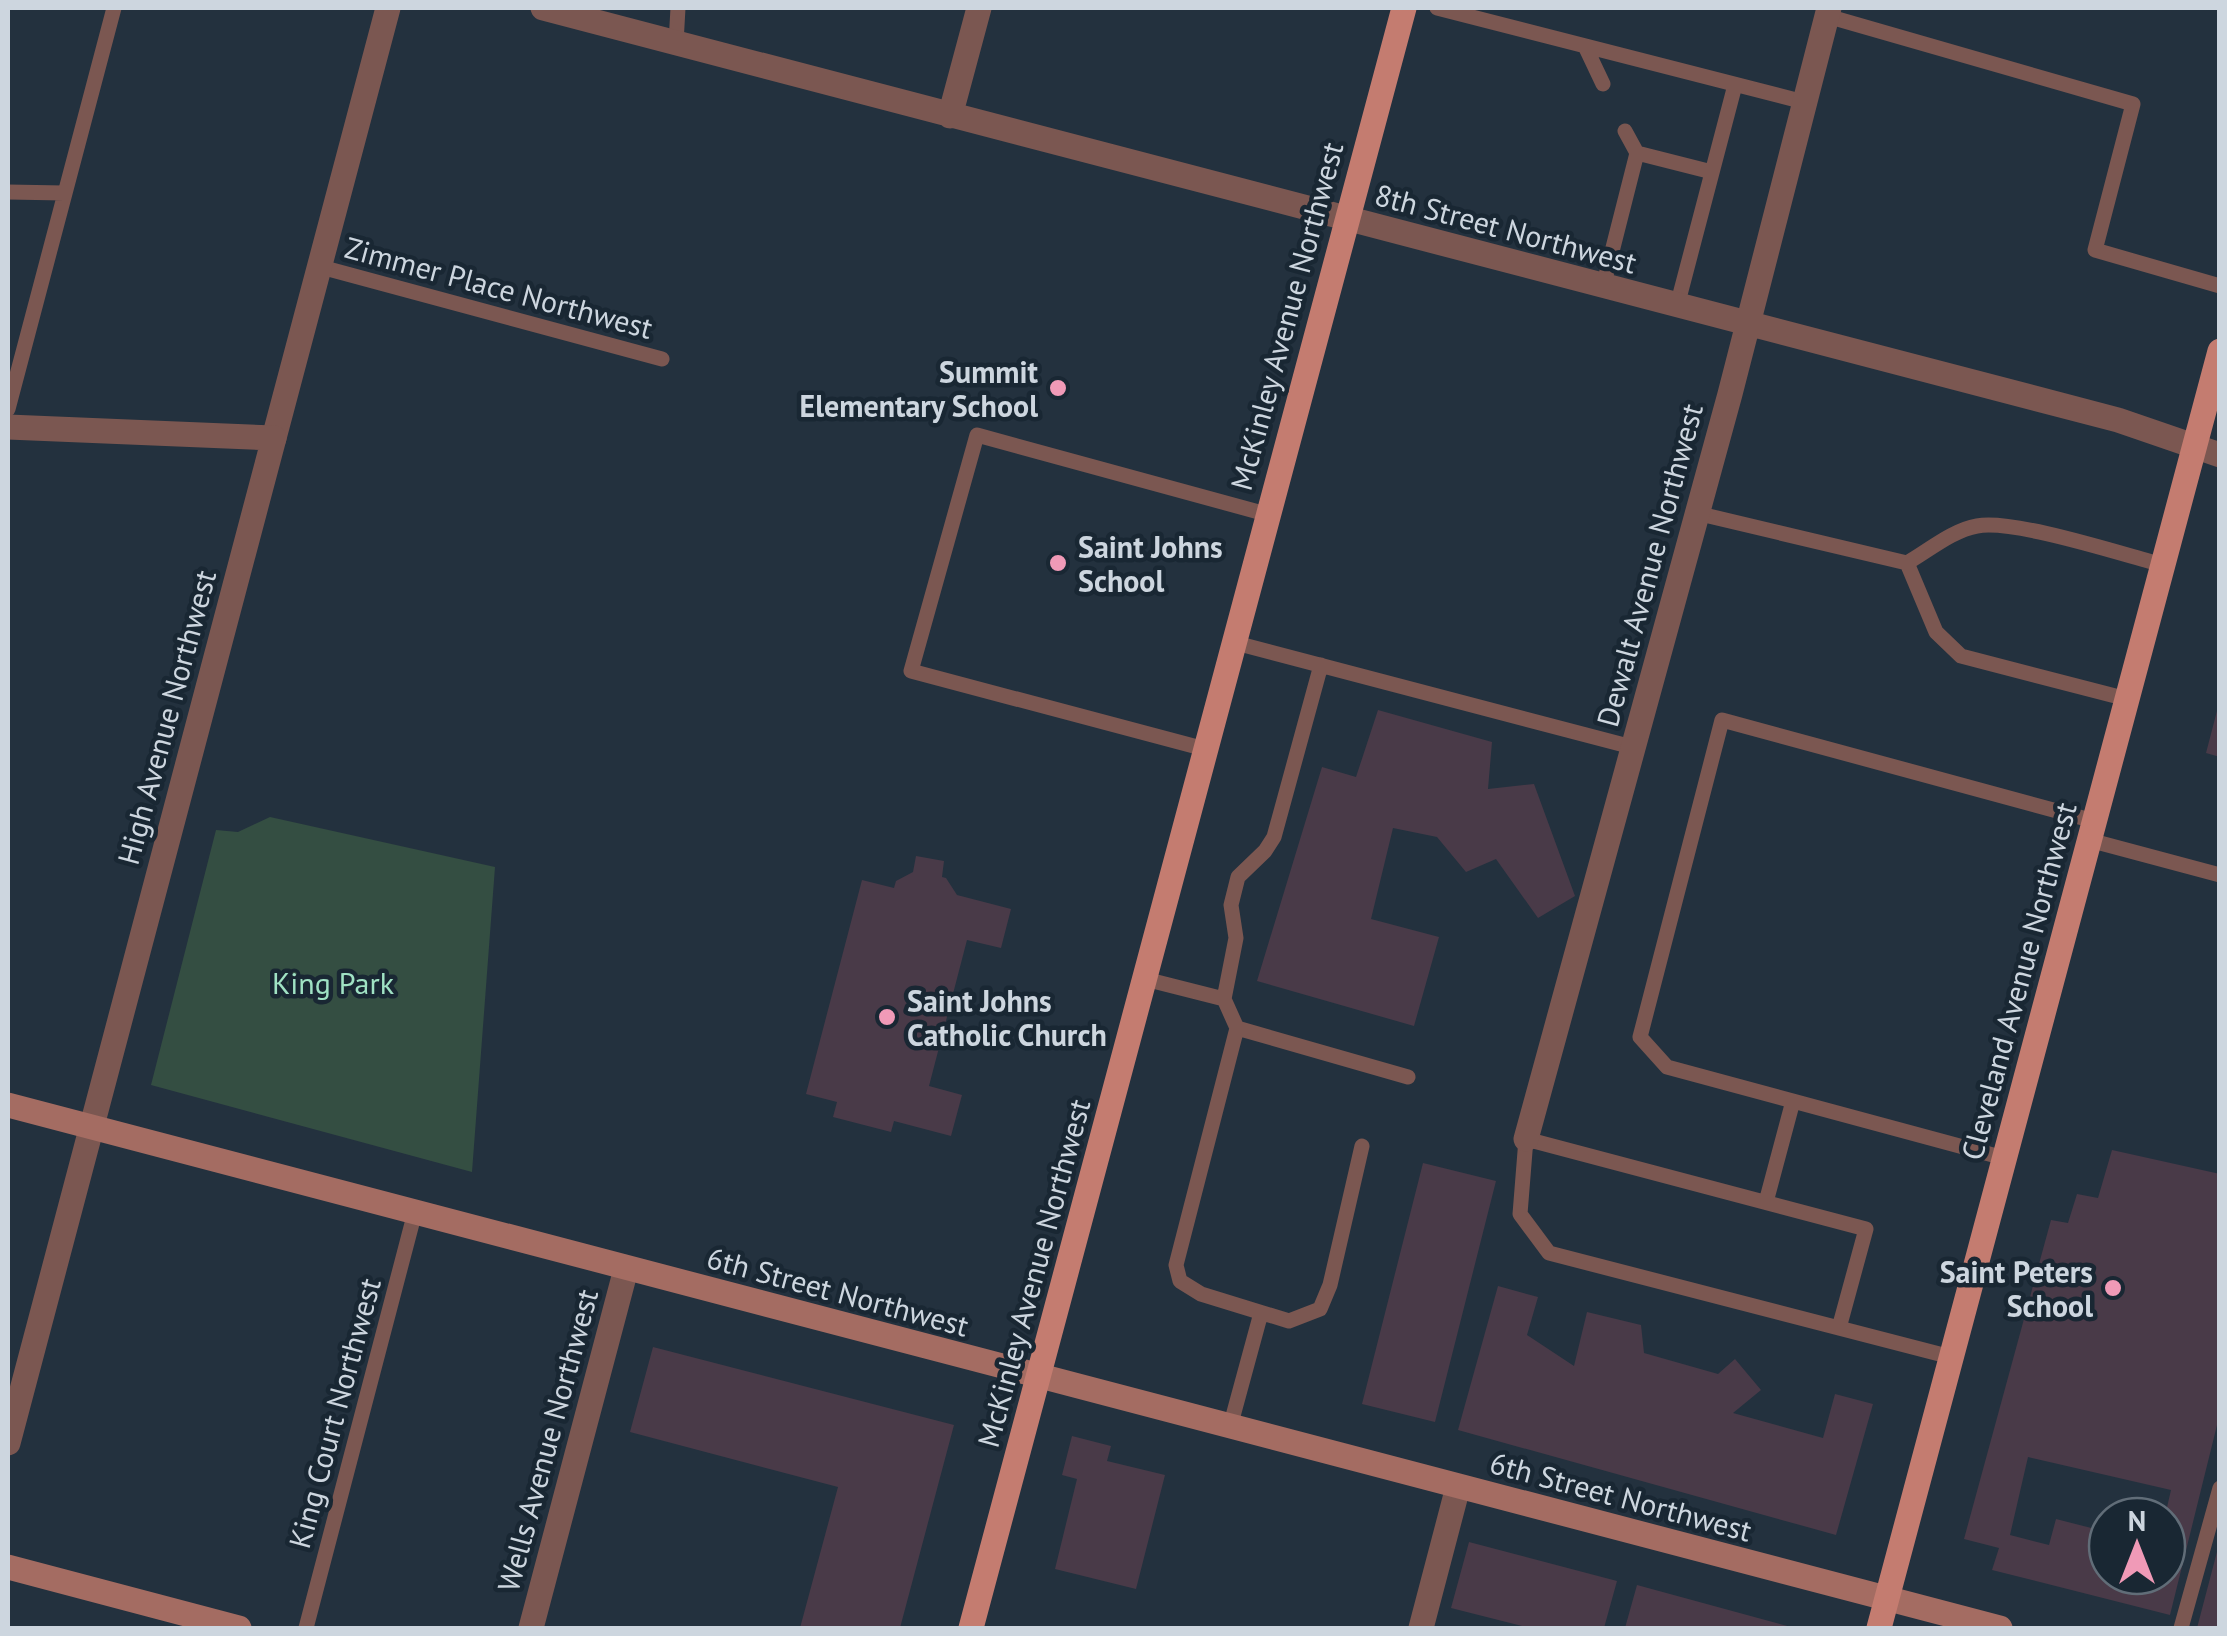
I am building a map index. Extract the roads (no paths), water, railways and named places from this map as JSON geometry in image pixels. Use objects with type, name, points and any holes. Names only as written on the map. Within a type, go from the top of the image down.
[{"type":"main road","name":"McKinley Avenue Northwest","points":[[971,1628],[1404,8]]},
{"type":"main road","name":"Cleveland Avenue Northwest","points":[[1879,1628],[2220,351]]},
{"type":"main road","name":"6th Street Northwest","points":[[8,1106],[2000,1628]]},
{"type":"main road","points":[[8,1567],[239,1628]]},
{"type":"street","name":"High Avenue Northwest","points":[[8,1443],[388,8]]},
{"type":"street","name":"8th Street Northwest","points":[[543,8],[2100,416],[2220,455]]},
{"type":"street","points":[[950,116],[979,8]]},
{"type":"street","name":"Dewalt Avenue Northwest","points":[[1526,1139],[1748,324],[1828,12]]},
{"type":"street","points":[[8,427],[274,438]]},
{"type":"street","name":"Wells Avenue Northwest","points":[[531,1628],[626,1269]]},
{"type":"street","points":[[1422,1628],[1458,1487]]},
{"type":"lane","points":[[8,409],[114,8]]},
{"type":"lane","points":[[676,43],[678,8]]},
{"type":"lane","points":[[1437,8],[1804,102]]},
{"type":"lane","points":[[1828,12],[2132,104],[2095,250],[2220,286]]},
{"type":"lane","points":[[1585,46],[1603,84]]},
{"type":"lane","points":[[1677,306],[1735,85]]},
{"type":"lane","points":[[1603,287],[1637,153],[1625,130]]},
{"type":"lane","points":[[1637,153],[1712,172]]},
{"type":"lane","points":[[8,192],[64,193]]},
{"type":"lane","name":"Zimmer Place Northwest","points":[[321,267],[662,359]]},
{"type":"lane","points":[[1205,748],[912,672],[977,436],[1266,514]]},
{"type":"lane","points":[[1696,513],[1908,564],[1954,534],[1984,525],[2016,528],[2162,565]]},
{"type":"lane","points":[[1908,564],[1936,632],[1961,656],[2127,699]]},
{"type":"lane","points":[[1232,642],[1632,747]]},
{"type":"lane","points":[[1321,665],[1274,837],[1238,877],[1231,905],[1236,938],[1224,999],[1237,1028],[1176,1265],[1180,1281],[1190,1288],[1289,1321],[1320,1309],[1330,1285],[1362,1146]]},
{"type":"lane","points":[[2004,1158],[1667,1067],[1640,1036],[1722,720],[2092,831],[2220,875]]},
{"type":"lane","points":[[1145,979],[1224,999]]},
{"type":"lane","points":[[1237,1028],[1408,1077]]},
{"type":"lane","points":[[1766,1202],[1793,1101]]},
{"type":"lane","points":[[1839,1328],[1866,1228],[1526,1139],[1520,1214],[1550,1253],[1839,1328],[1951,1356]]},
{"type":"lane","name":"King Court Northwest","points":[[306,1628],[415,1212]]},
{"type":"lane","points":[[1230,1428],[1261,1313]]},
{"type":"lane","points":[[2181,1628],[2220,1488]]},
{"type":"place","name":"Summit Elementary School","points":[[1058,388]]},
{"type":"place","name":"Saint Johns School","points":[[1058,563]]},
{"type":"place","name":"Saint Johns Catholic Church","points":[[887,1017]]},
{"type":"place","name":"Saint Peters School","points":[[2113,1288]]},
{"type":"park label","name":"King Park","points":[[333,982]]}]
